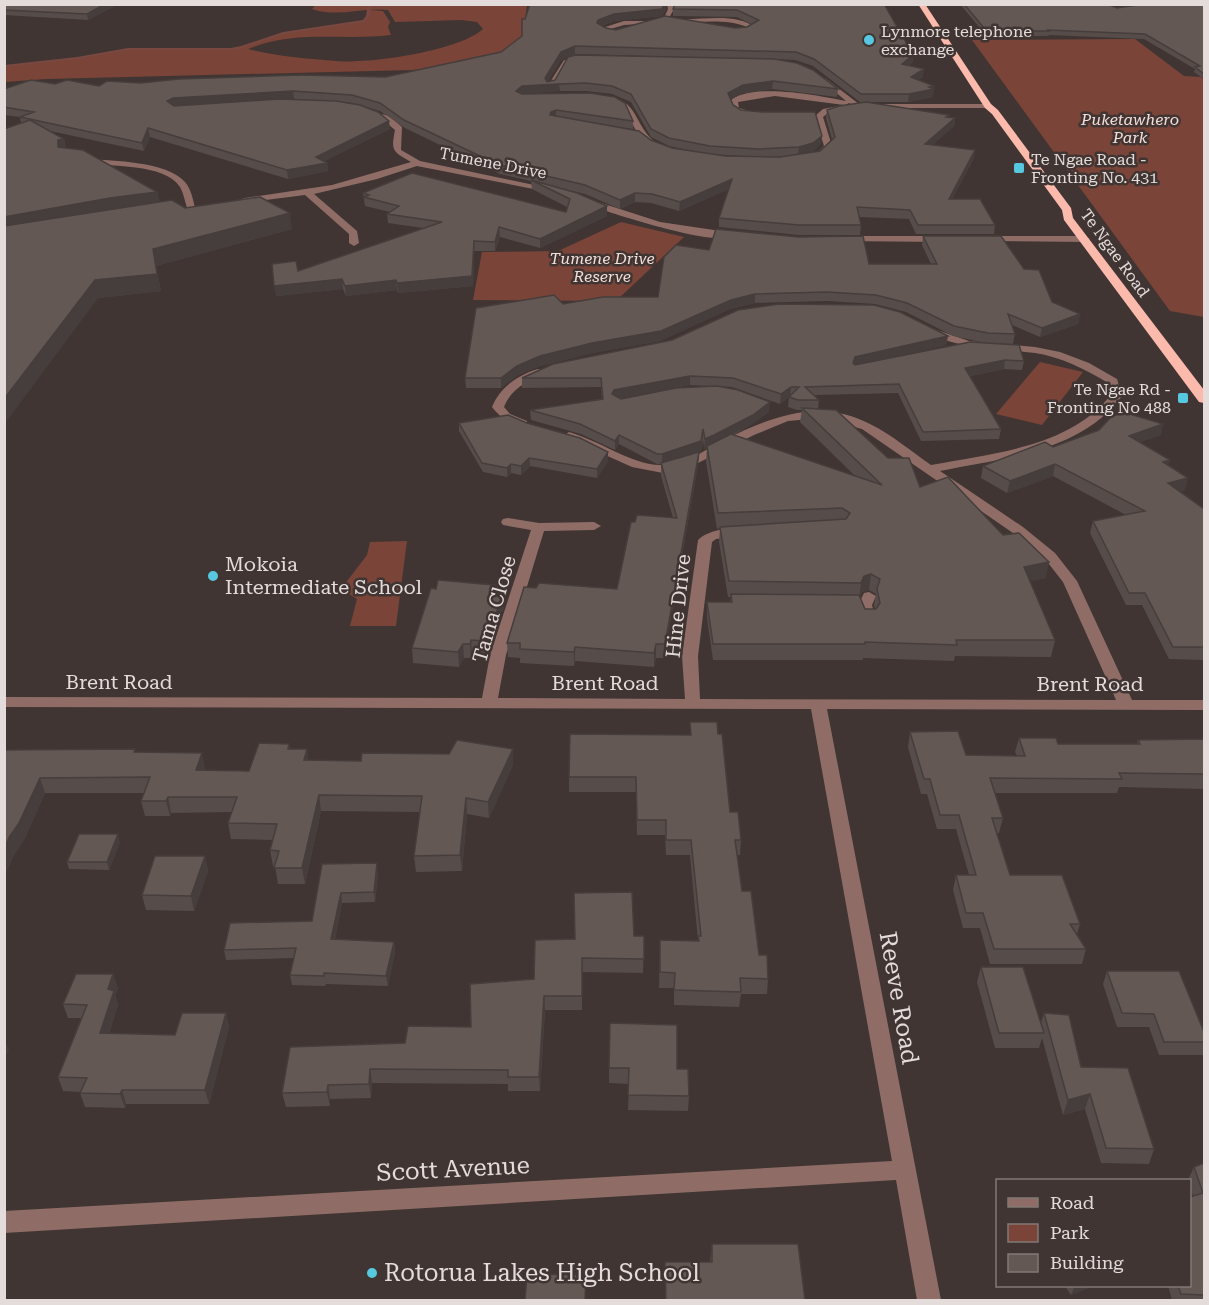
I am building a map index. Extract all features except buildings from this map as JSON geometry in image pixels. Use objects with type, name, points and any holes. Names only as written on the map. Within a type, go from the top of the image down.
[{"type":"highway","name":"Te Ngae Road","points":[[921,4],[988,106],[1204,399]]},
{"type":"street","points":[[665,19],[671,9],[670,4]]},
{"type":"street","points":[[650,23],[624,23],[602,29],[606,32],[620,33],[665,19],[684,22],[729,29],[753,28],[746,24],[725,21],[684,22]]},
{"type":"street","points":[[550,85],[568,60],[598,58]]},
{"type":"street","points":[[818,75],[857,106]]},
{"type":"street","points":[[760,116],[739,112],[733,102],[735,99],[748,96],[805,96],[857,106]]},
{"type":"street","points":[[592,99],[611,99],[629,106],[643,135],[649,142],[662,148]]},
{"type":"street","points":[[809,116],[819,116],[831,110],[857,106],[988,106]]},
{"type":"street","name":"Tumene Drive","points":[[359,109],[394,123],[399,129],[396,146],[398,151],[417,163],[556,190]]},
{"type":"street","points":[[806,160],[820,156],[828,146],[819,116]]},
{"type":"street","points":[[633,135],[643,135]]},
{"type":"street","points":[[77,159],[156,170],[172,176],[182,184],[191,208]]},
{"type":"street","points":[[238,202],[309,194],[375,178],[417,163]]},
{"type":"street","points":[[309,194],[354,233],[354,243]]},
{"type":"street","points":[[581,198],[619,215],[649,224],[741,237]]},
{"type":"street","points":[[180,209],[203,206]]},
{"type":"street","points":[[833,239],[952,239]]},
{"type":"street","points":[[976,239],[1085,239]]},
{"type":"street","points":[[924,328],[944,339],[968,346],[1033,350],[1065,356],[1088,365],[1113,381],[1116,396],[1110,406],[1086,426],[1053,442],[929,469]]},
{"type":"street","points":[[946,351],[968,346]]},
{"type":"street","points":[[540,428],[506,416],[498,407],[501,397],[509,388],[547,368]]},
{"type":"street","points":[[773,407],[794,415]]},
{"type":"street","points":[[557,433],[596,445],[648,470],[683,466],[773,421],[794,415],[817,414],[847,418],[866,426],[1018,530],[1050,556],[1070,581],[1125,705]]},
{"type":"street","points":[[508,522],[539,527],[594,526]]},
{"type":"street","name":"Tama Close","points":[[489,704],[498,655],[539,527]]},
{"type":"street","name":"Hine Drive","points":[[693,705],[690,656],[701,603],[705,540],[713,535],[760,532]]},
{"type":"street","points":[[862,602],[869,620]]},
{"type":"street","name":"Brent Road","points":[[4,702],[1204,705]]},
{"type":"street","name":"Reeve Road","points":[[818,705],[929,1300]]},
{"type":"street","name":"Scott Avenue","points":[[4,1222],[904,1170]]},
{"type":"green space","points":[[316,4],[527,5],[520,56],[456,66],[412,70],[5,82],[5,66],[77,58],[128,49],[231,49],[283,33],[364,21],[370,10],[383,11],[390,22],[388,27],[391,35],[301,37],[266,43],[248,49],[336,61],[370,60],[435,50],[471,37],[483,29],[477,22],[462,20],[395,22],[388,10],[379,9],[321,12],[312,9]]},
{"type":"green space","name":"Puketawhero Park","points":[[1135,39],[1184,76],[1201,77],[1204,80],[1204,317],[1170,311],[972,40]]},
{"type":"green space","name":"Tumene Drive Reserve","points":[[621,222],[684,237],[616,301],[473,300],[482,252],[558,251]]},
{"type":"green space","points":[[1040,362],[1083,372],[1042,425],[996,414]]},
{"type":"green space","points":[[407,541],[396,626],[350,626],[357,599],[341,589],[367,555],[370,542]]},
{"type":"waterway","points":[[4,66],[77,58],[128,49],[231,49],[283,33],[364,21],[368,16],[370,4]]},
{"type":"place","name":"Lynmore telephone exchange","points":[[869,40]]},
{"type":"place","name":"Te Ngae Road - Fronting No. 431","points":[[1019,168]]},
{"type":"place","name":"Te Ngae Rd - Fronting No 488","points":[[1183,398]]},
{"type":"place","name":"Mokoia Intermediate School","points":[[213,576]]},
{"type":"place","name":"Rotorua Lakes High School","points":[[372,1273]]}]
